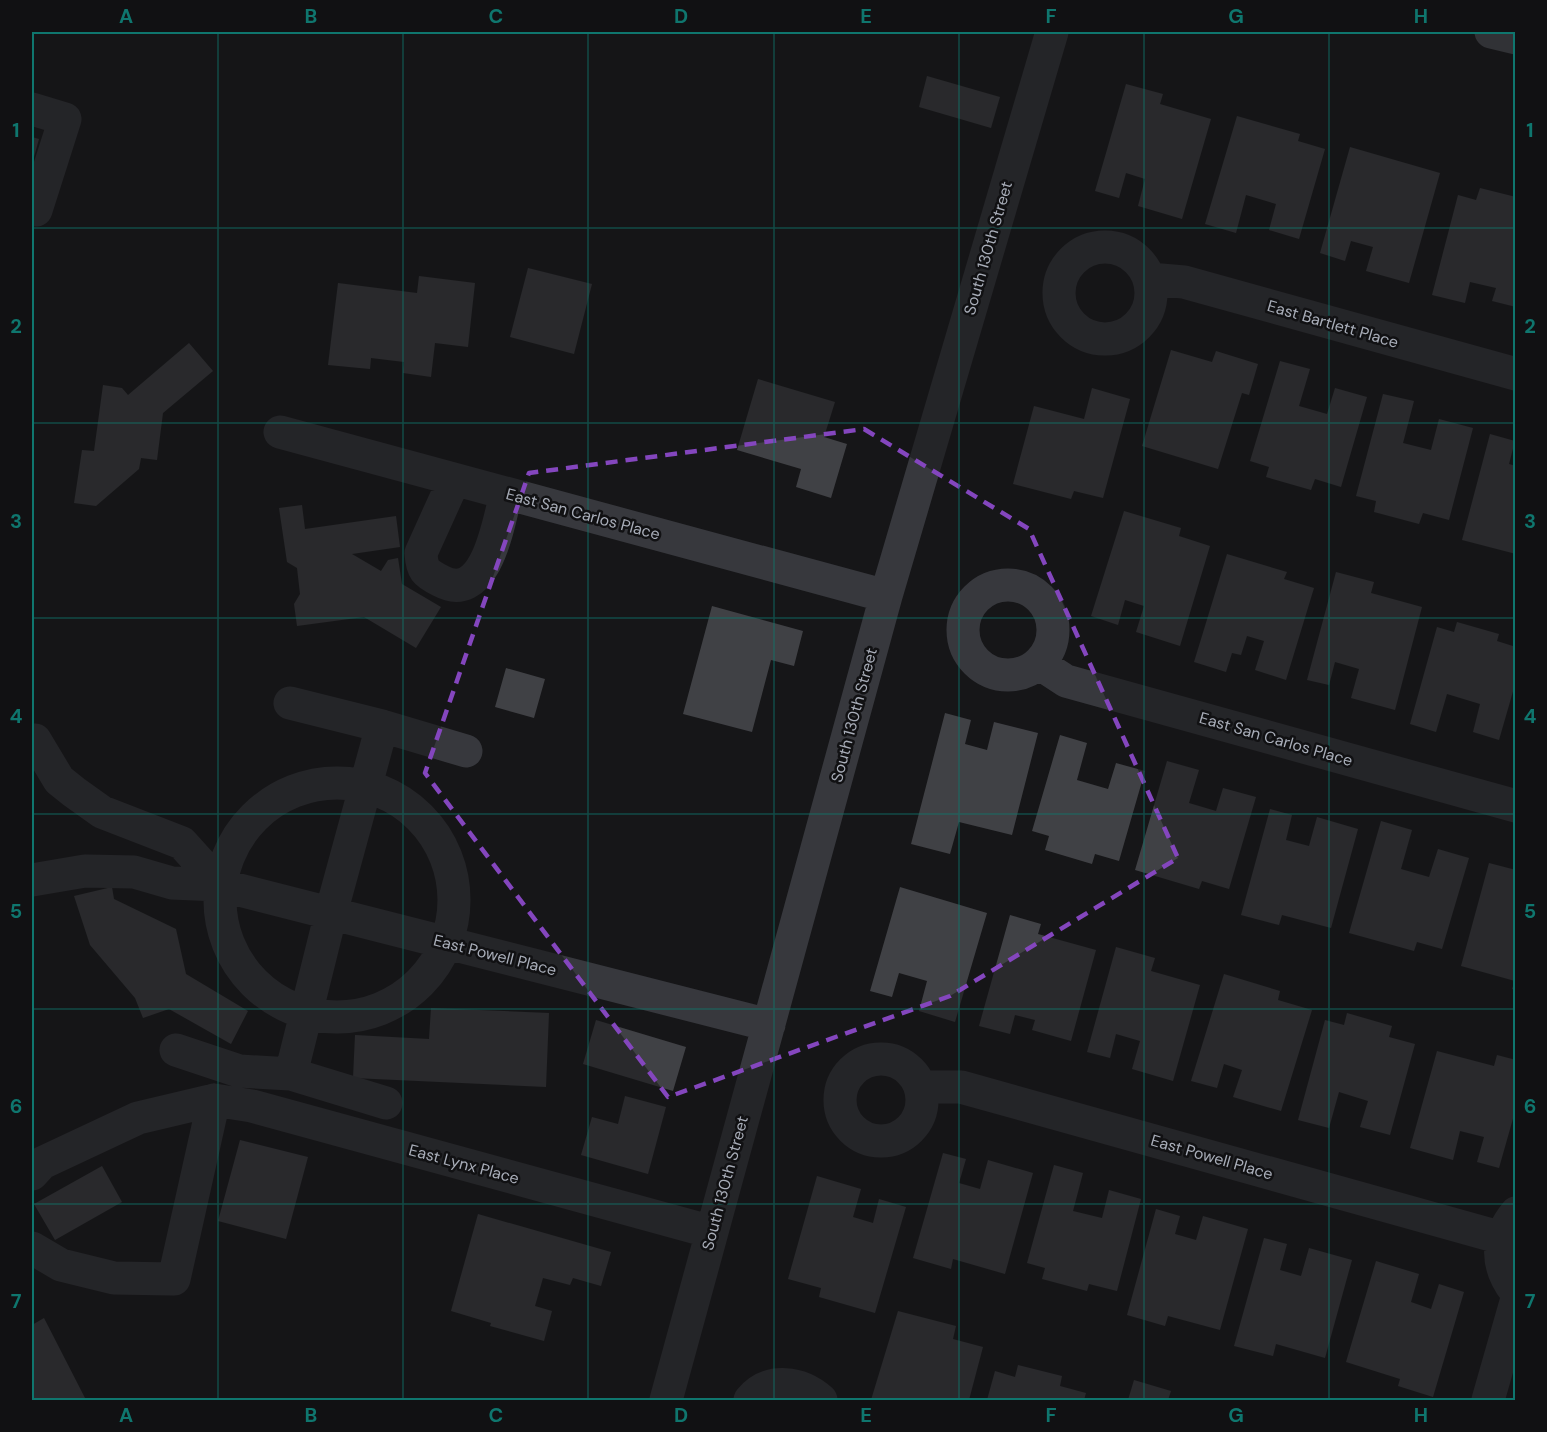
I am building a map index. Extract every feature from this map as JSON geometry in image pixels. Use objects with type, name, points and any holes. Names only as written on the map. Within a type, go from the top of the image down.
[{"type":"main road","points":[[1491,32],[1515,38]]},
{"type":"street","name":"South 130th Street","points":[[666,1401],[886,596],[1052,32]]},
{"type":"street","points":[[32,109],[65,119],[36,210]]},
{"type":"street","name":"East Bartlett Place","points":[[1149,279],[1184,282],[1515,375]]},
{"type":"street","name":"East San Carlos Place","points":[[280,432],[886,596]]},
{"type":"street","points":[[454,480],[421,553],[422,566],[430,575],[447,584],[460,584],[473,580],[486,563],[506,494]]},
{"type":"street","name":"East San Carlos Place","points":[[1040,664],[1066,681],[1515,806]]},
{"type":"street","points":[[290,703],[382,726],[466,751]]},
{"type":"street","points":[[291,1074],[331,913],[382,726]]},
{"type":"street","points":[[35,740],[59,780],[66,786],[102,812],[182,843],[220,885]]},
{"type":"street","points":[[327,783],[366,786],[403,802],[431,829],[449,864],[455,904],[447,943],[428,975],[399,999],[364,1014],[327,1016],[290,1007],[259,987],[235,957],[221,922],[220,885],[232,847],[255,815],[288,792],[327,783]]},
{"type":"street","name":"East Powell Place","points":[[32,880],[85,871],[134,872],[172,883],[220,885],[769,1024]]},
{"type":"street","points":[[176,1050],[239,1071],[291,1074],[386,1103]]},
{"type":"street","name":"East Powell Place","points":[[921,1088],[961,1087],[1508,1226]]},
{"type":"street","points":[[32,1248],[62,1265],[114,1278],[174,1280],[214,1100]]},
{"type":"street","name":"East Lynx Place","points":[[32,1174],[42,1163],[138,1118],[214,1100],[252,1106],[712,1232]]},
{"type":"street","points":[[1508,1226],[1499,1253],[1502,1268],[1515,1292]]},
{"type":"street","points":[[1488,1401],[1515,1302]]},
{"type":"street","points":[[750,1401],[766,1388],[781,1384],[796,1385],[810,1390],[821,1401]]},
{"type":"highlighted area","points":[[864,429],[1029,529],[1178,858],[950,996],[668,1097],[425,773],[529,473]]},
{"type":"building","points":[[927,76],[1000,97],[991,128],[919,107]]},
{"type":"building","points":[[1126,84],[1163,94],[1160,104],[1211,119],[1182,219],[1138,206],[1145,179],[1126,173],[1119,198],[1095,191]]},
{"type":"building","points":[[1237,116],[1300,134],[1298,141],[1325,149],[1299,239],[1269,230],[1276,204],[1246,195],[1236,233],[1205,224]]},
{"type":"building","points":[[32,137],[39,139],[32,164]]},
{"type":"building","points":[[1350,147],[1440,173],[1409,283],[1366,271],[1373,247],[1351,241],[1345,261],[1320,253]]},
{"type":"building","points":[[1480,188],[1516,197],[1516,307],[1492,301],[1496,288],[1470,282],[1465,303],[1432,295],[1458,195],[1476,200]]},
{"type":"building","points":[[528,268],[592,284],[574,354],[510,337]]},
{"type":"building","points":[[419,276],[475,283],[468,347],[435,343],[431,377],[403,373],[404,362],[371,358],[370,369],[328,365],[338,283],[417,293]]},
{"type":"building","points":[[189,343],[213,371],[163,413],[157,460],[141,458],[139,469],[96,506],[74,503],[82,450],[94,451],[103,385],[122,388],[128,395]]},
{"type":"building","points":[[1171,350],[1212,362],[1216,351],[1258,364],[1249,395],[1242,393],[1218,469],[1142,446]]},
{"type":"building","points":[[1280,361],[1310,369],[1299,406],[1327,414],[1335,388],[1367,397],[1341,487],[1315,479],[1311,490],[1266,477],[1269,467],[1250,461]]},
{"type":"building","points":[[758,379],[835,402],[824,437],[847,444],[831,498],[796,487],[801,469],[737,450]]},
{"type":"building","points":[[1092,388],[1130,399],[1103,498],[1074,491],[1071,499],[1013,484],[1034,406],[1084,419]]},
{"type":"building","points":[[1383,394],[1414,401],[1403,443],[1431,450],[1439,419],[1473,428],[1449,520],[1423,513],[1419,524],[1374,512],[1376,501],[1356,496]]},
{"type":"building","points":[[1490,434],[1515,441],[1509,464],[1516,466],[1516,554],[1462,540]]},
{"type":"building","points":[[302,505],[305,529],[396,516],[400,547],[352,554],[381,571],[388,560],[398,558],[402,584],[441,607],[416,648],[364,617],[297,626],[294,604],[300,594],[297,568],[287,562],[279,508]]},
{"type":"building","points":[[1124,511],[1181,528],[1179,536],[1210,546],[1180,646],[1136,632],[1144,606],[1125,600],[1118,625],[1091,616]]},
{"type":"building","points":[[1227,554],[1287,572],[1284,579],[1314,588],[1286,680],[1255,670],[1264,641],[1247,636],[1241,655],[1232,653],[1226,672],[1194,662]]},
{"type":"building","points":[[1336,572],[1374,582],[1371,593],[1422,607],[1395,710],[1351,698],[1359,669],[1335,662],[1329,685],[1307,680]]},
{"type":"building","points":[[712,606],[803,631],[794,666],[771,660],[752,732],[683,714]]},
{"type":"building","points":[[1457,622],[1499,634],[1497,641],[1516,647],[1516,681],[1499,740],[1473,732],[1480,704],[1447,694],[1436,732],[1410,724],[1437,627],[1454,632]]},
{"type":"building","points":[[506,668],[545,679],[534,718],[495,707]]},
{"type":"building","points":[[945,713],[971,720],[965,744],[987,750],[994,722],[1038,733],[1012,835],[959,822],[950,854],[911,844]]},
{"type":"building","points":[[1060,735],[1087,743],[1077,780],[1108,789],[1116,763],[1145,771],[1119,861],[1095,854],[1092,864],[1045,850],[1049,836],[1032,831]]},
{"type":"building","points":[[1167,761],[1199,770],[1189,803],[1216,811],[1223,788],[1256,797],[1229,889],[1202,881],[1199,889],[1135,870]]},
{"type":"building","points":[[1270,809],[1292,815],[1286,840],[1309,846],[1317,817],[1358,829],[1331,928],[1282,915],[1279,925],[1241,915]]},
{"type":"building","points":[[1381,821],[1412,830],[1401,869],[1429,877],[1438,849],[1469,858],[1442,949],[1417,942],[1414,951],[1349,933]]},
{"type":"building","points":[[1489,863],[1516,870],[1516,990],[1512,989],[1515,981],[1461,966]]},
{"type":"building","points":[[112,887],[114,899],[176,929],[186,974],[248,1011],[231,1044],[169,1009],[143,1018],[135,998],[90,945],[74,896]]},
{"type":"building","points":[[900,887],[987,913],[955,1022],[919,1011],[927,981],[899,973],[892,997],[870,991]]},
{"type":"building","points":[[1010,915],[1041,924],[1038,934],[1096,950],[1071,1041],[1032,1030],[1035,1020],[1015,1015],[1010,1034],[979,1026]]},
{"type":"building","points":[[1116,947],[1155,958],[1151,971],[1200,985],[1173,1081],[1132,1069],[1140,1041],[1116,1034],[1110,1058],[1087,1052]]},
{"type":"building","points":[[1224,974],[1280,991],[1278,1000],[1312,1010],[1281,1111],[1233,1097],[1242,1070],[1224,1064],[1217,1088],[1191,1081]]},
{"type":"building","points":[[431,1008],[549,1013],[546,1087],[353,1078],[355,1035],[429,1039]]},
{"type":"building","points":[[1347,1013],[1392,1026],[1389,1037],[1415,1044],[1390,1135],[1360,1127],[1368,1101],[1339,1092],[1329,1128],[1298,1120],[1325,1020],[1344,1025]]},
{"type":"building","points":[[596,1020],[686,1047],[673,1091],[583,1064]]},
{"type":"building","points":[[1437,1051],[1494,1066],[1497,1055],[1516,1060],[1516,1108],[1499,1168],[1477,1162],[1484,1137],[1460,1131],[1453,1160],[1410,1148]]},
{"type":"building","points":[[625,1096],[666,1107],[648,1174],[581,1155],[592,1117],[618,1124]]},
{"type":"building","points":[[240,1140],[308,1157],[286,1239],[218,1221]]},
{"type":"building","points":[[943,1153],[966,1159],[959,1183],[980,1189],[988,1160],[1033,1173],[1005,1274],[953,1259],[951,1269],[913,1258]]},
{"type":"building","points":[[1054,1165],[1083,1173],[1073,1211],[1102,1218],[1109,1190],[1141,1199],[1117,1291],[1089,1284],[1087,1291],[1042,1279],[1045,1268],[1027,1263]]},
{"type":"building","points":[[102,1166],[122,1202],[55,1240],[34,1204]]},
{"type":"building","points":[[817,1176],[861,1189],[853,1217],[873,1223],[879,1199],[906,1207],[875,1313],[819,1297],[821,1288],[788,1279]]},
{"type":"building","points":[[1156,1209],[1180,1216],[1175,1234],[1196,1240],[1203,1216],[1248,1229],[1220,1330],[1168,1316],[1165,1326],[1127,1315]]},
{"type":"building","points":[[478,1214],[611,1252],[601,1286],[573,1278],[570,1285],[543,1278],[535,1306],[552,1311],[544,1341],[490,1326],[491,1323],[451,1311]]},
{"type":"building","points":[[1264,1238],[1287,1244],[1280,1270],[1301,1276],[1309,1248],[1352,1260],[1325,1358],[1276,1344],[1273,1356],[1234,1346]]},
{"type":"building","points":[[1376,1261],[1419,1274],[1411,1302],[1431,1309],[1439,1284],[1464,1292],[1433,1397],[1398,1386],[1400,1379],[1346,1362]]},
{"type":"building","points":[[898,1311],[956,1326],[953,1339],[983,1347],[969,1400],[871,1400]]},
{"type":"building","points":[[44,1318],[85,1398],[80,1400],[32,1400],[32,1325]]},
{"type":"building","points":[[1018,1365],[1062,1376],[1060,1386],[1086,1393],[1084,1400],[987,1400],[995,1371],[1015,1377]]},
{"type":"building","points":[[1134,1380],[1171,1391],[1168,1400],[1128,1400]]}]
